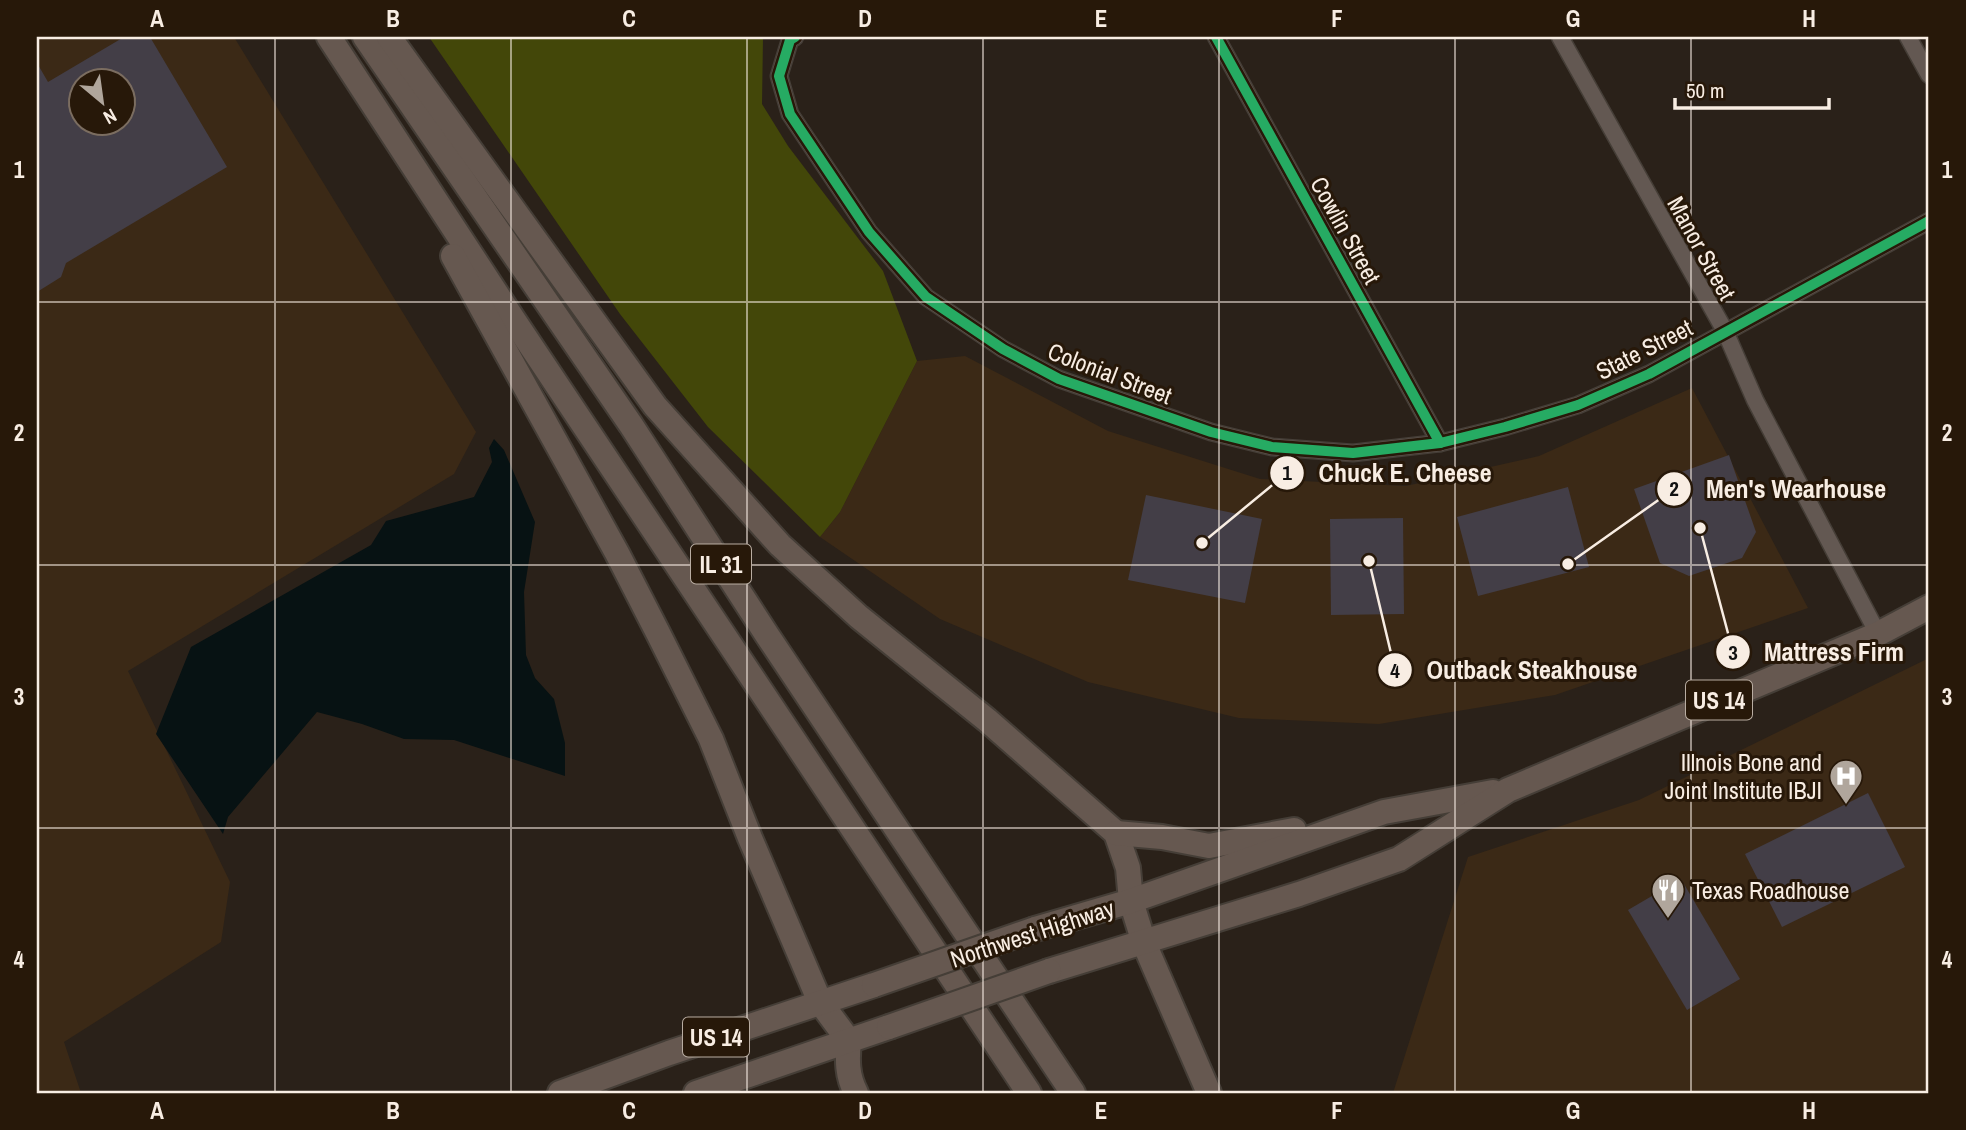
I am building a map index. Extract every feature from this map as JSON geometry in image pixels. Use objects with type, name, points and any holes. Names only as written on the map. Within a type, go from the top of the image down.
[{"type":"main road","points":[[328,37],[526,386],[658,633],[711,739],[820,1002],[849,1041],[847,1062],[850,1083],[856,1093]]},
{"type":"main road","name":"IL 31","points":[[328,37],[1030,1093]]},
{"type":"main road","name":"IL 31","points":[[365,37],[631,425],[767,635],[1073,1093]]},
{"type":"main road","points":[[389,37],[655,406],[780,545],[859,617],[987,720],[1116,833],[1128,868],[1131,901],[1144,943],[1209,1093]]},
{"type":"main road","name":"Northwest Highway","points":[[696,1093],[1049,971],[1300,894],[1399,859],[1508,790],[1878,634],[1929,607]]},
{"type":"main road","name":"Northwest Highway","points":[[560,1093],[1035,929],[1131,901],[1384,812],[1508,790]]},
{"type":"main road","points":[[1116,833],[1162,837],[1209,846],[1384,812]]},
{"type":"street","name":"Colonial Street","points":[[795,37],[790,40],[779,76],[790,114],[869,232],[926,297],[1003,349],[1059,379],[1211,432],[1272,447],[1353,453],[1440,443]]},
{"type":"street","name":"Cowlin Street","points":[[1216,37],[1440,443]]},
{"type":"street","name":"Manor Street","points":[[1560,37],[1725,331],[1755,400],[1878,634]]},
{"type":"street","points":[[1908,37],[1929,75]]},
{"type":"street","name":"State Street","points":[[1440,443],[1505,427],[1578,404],[1649,374],[1929,221]]},
{"type":"shaded area","points":[[37,37],[234,37],[476,432],[454,474],[128,671],[230,882],[221,942],[64,1042],[81,1093],[37,1093]]},
{"type":"shaded area","points":[[429,37],[763,37],[762,104],[788,146],[883,271],[917,361],[840,512],[820,537],[708,427],[620,314]]},
{"type":"shaded area","points":[[965,356],[1108,431],[1260,479],[1406,486],[1539,456],[1692,388],[1808,608],[1555,695],[1379,724],[1239,718],[1088,682],[940,619],[820,537],[840,512],[917,361]]},
{"type":"shaded area","points":[[494,439],[504,450],[535,522],[524,592],[526,655],[535,678],[554,699],[565,743],[565,776],[454,740],[404,739],[317,712],[228,817],[223,834],[156,734],[191,647],[371,545],[386,521],[474,497],[492,462],[489,448]]},
{"type":"shaded area","points":[[1929,658],[1929,1093],[1393,1093],[1468,857],[1639,800]]},
{"type":"building","points":[[124,37],[150,37],[227,167],[66,263],[61,277],[37,292],[37,63],[48,82],[66,71],[66,136],[136,136],[136,66],[75,66]]},
{"type":"building","points":[[1729,455],[1756,532],[1742,558],[1689,576],[1660,563],[1634,489]]},
{"type":"building","points":[[1568,487],[1589,567],[1478,596],[1457,517]]},
{"type":"building","points":[[1146,495],[1262,519],[1245,603],[1128,580]]},
{"type":"building","points":[[1403,518],[1404,614],[1331,615],[1330,519]]},
{"type":"building","points":[[1868,793],[1905,867],[1782,927],[1745,854]]},
{"type":"building","points":[[1681,879],[1740,979],[1687,1010],[1628,910]]},
{"type":"cycle path","points":[[795,37],[790,40],[779,76],[790,114],[869,232],[926,297],[1003,349],[1059,379],[1211,432],[1272,447],[1353,453],[1440,443],[1578,405],[1649,374],[1929,221]]},
{"type":"cycle path","points":[[1216,37],[1440,443]]},
{"type":"place","name":"Mattress Firm","points":[[1700,528]]},
{"type":"place","name":"Chuck E. Cheese","points":[[1202,543]]},
{"type":"place","name":"Outback Steakhouse","points":[[1369,561]]},
{"type":"place","name":"Men's Wearhouse","points":[[1568,564]]},
{"type":"place","name":"Illnois Bone and Joint Institute IBJI","points":[[1846,806]]},
{"type":"place","name":"Texas Roadhouse","points":[[1668,920]]}]
